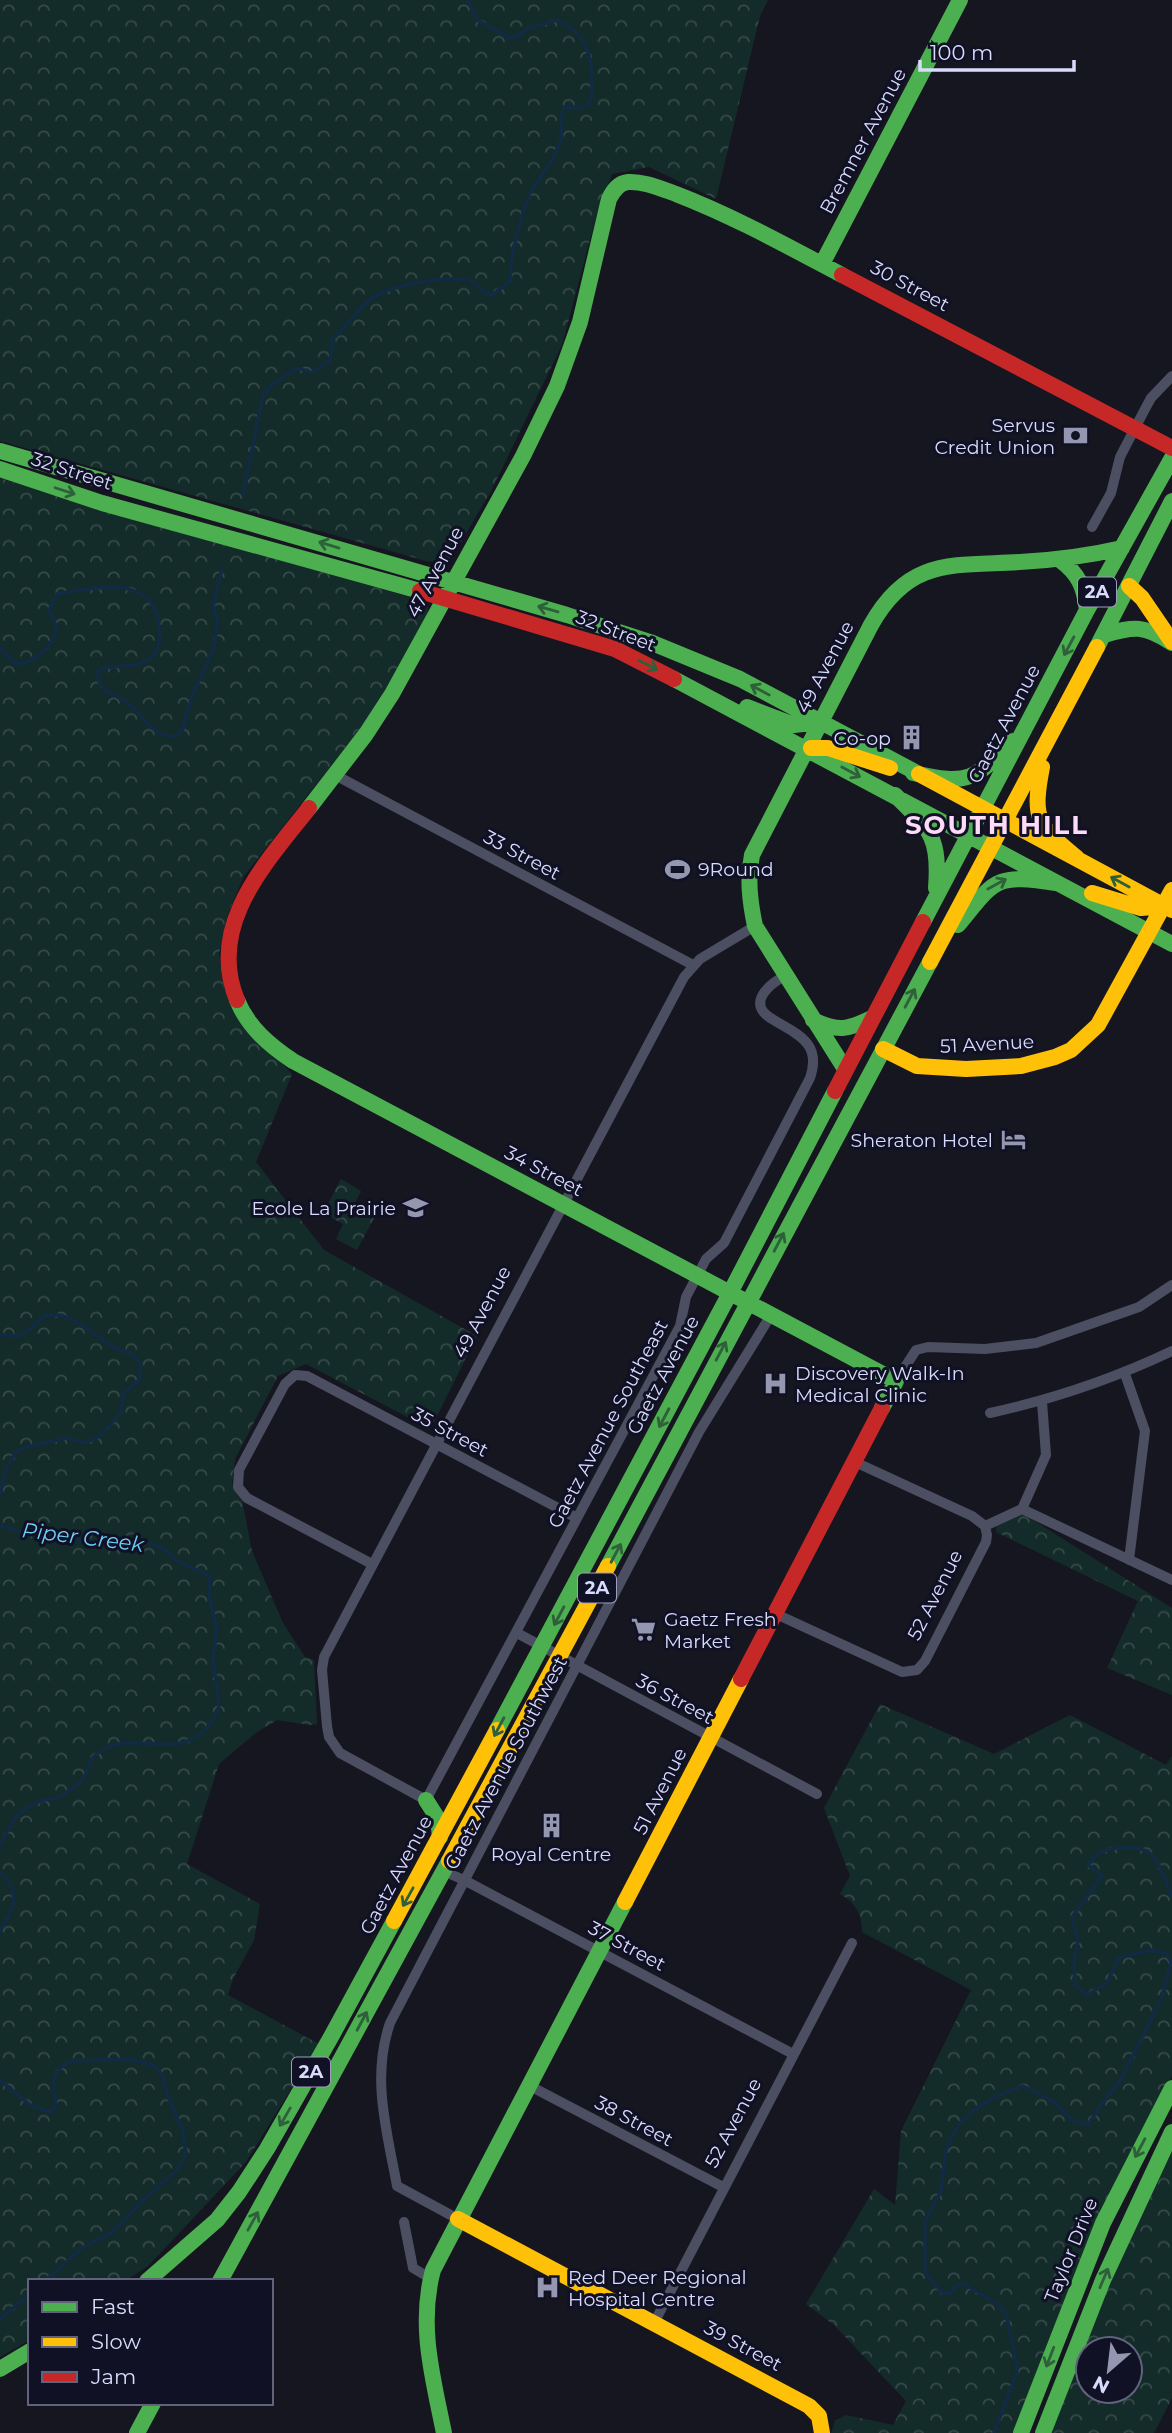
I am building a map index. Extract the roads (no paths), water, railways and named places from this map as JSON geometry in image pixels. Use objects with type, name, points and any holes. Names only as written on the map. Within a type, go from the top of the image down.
[{"type":"main road","name":"Bremner Avenue","points":[[822,264],[960,0]]},
{"type":"main road","name":"30 Street","points":[[621,184],[636,182],[700,204],[741,222],[1172,448]]},
{"type":"main road","name":"47 Avenue","points":[[228,950],[233,921],[244,895],[392,695],[523,454],[561,378],[581,320],[609,199],[613,190],[621,184]]},
{"type":"main road","name":"32 Street","points":[[0,451],[580,619],[700,660],[1168,908]]},
{"type":"main road","name":"Gaetz Avenue","points":[[149,2279],[217,2220],[239,2192],[331,2038],[730,1293],[1087,611],[1172,457]]},
{"type":"main road","name":"32 Street","points":[[0,470],[102,503],[444,598],[615,649],[715,699],[1172,944]]},
{"type":"main road","name":"Gaetz Avenue","points":[[221,2279],[560,1657],[747,1302],[992,848],[1172,501]]},
{"type":"main road","points":[[1139,517],[1124,576],[1172,642]]},
{"type":"main road","name":"49 Avenue","points":[[845,1069],[755,926],[747,875],[752,855],[878,611],[890,595],[905,583],[929,571],[1089,556],[1122,548]]},
{"type":"main road","points":[[1060,559],[1076,571],[1081,579],[1087,611]]},
{"type":"main road","points":[[1104,635],[1141,626],[1172,642]]},
{"type":"main road","points":[[715,699],[733,702],[794,725],[820,722]]},
{"type":"main road","points":[[806,748],[828,748],[886,767],[955,782],[979,775],[1025,728]]},
{"type":"main road","points":[[1046,744],[1035,800],[1037,816],[1050,836],[1077,858]]},
{"type":"main road","points":[[895,796],[925,825],[937,845],[939,863],[935,899]]},
{"type":"main road","points":[[935,951],[995,882],[1019,877],[1056,883],[1141,908],[1168,908]]},
{"type":"main road","name":"51 Avenue","points":[[883,1049],[911,1064],[927,1068],[1025,1066],[1056,1058],[1076,1048],[1098,1025],[1149,932],[1168,908],[1172,890]]},
{"type":"main road","points":[[1149,932],[1172,930]]},
{"type":"main road","points":[[883,1049],[878,1030],[904,976],[911,956],[910,945]]},
{"type":"main road","name":"34 Street","points":[[228,950],[231,985],[238,1005],[252,1028],[272,1048],[293,1062],[896,1381]]},
{"type":"main road","points":[[813,1020],[841,1031],[872,1018]]},
{"type":"main road","points":[[803,1199],[810,1162],[843,1096],[847,1075],[845,1069]]},
{"type":"main road","name":"51 Avenue","points":[[444,2433],[425,2333],[430,2278],[458,2219],[530,2087],[896,1381]]},
{"type":"main road","points":[[426,1800],[436,1801],[463,1794]]},
{"type":"main road","points":[[426,1800],[438,1819],[440,1837]]},
{"type":"main road","name":"Taylor Drive","points":[[1021,2433],[1103,2222],[1172,2088]]},
{"type":"main road","name":"Taylor Drive","points":[[1043,2433],[1123,2234],[1172,2132]]},
{"type":"main road","name":"39 Street","points":[[458,2219],[810,2406],[819,2416],[822,2433]]},
{"type":"main road","points":[[0,2368],[28,2352]]},
{"type":"main road","points":[[137,2433],[152,2405]]},
{"type":"street","points":[[1092,527],[1111,493],[1120,457],[1148,401],[1172,376]]},
{"type":"street","name":"33 Street","points":[[335,775],[692,965]]},
{"type":"street","name":"49 Avenue","points":[[426,1800],[340,1753],[329,1737],[323,1661],[684,977],[692,965],[755,926]]},
{"type":"street","name":"Gaetz Avenue Southeast","points":[[426,1800],[680,1326],[685,1301],[697,1276],[708,1256],[724,1243],[813,1072],[813,1059],[800,1033],[765,1014],[761,1004],[765,989],[785,976]]},
{"type":"street","points":[[896,1381],[916,1350],[928,1347],[985,1349],[1037,1343],[1139,1307],[1172,1285]]},
{"type":"street","name":"Gaetz Avenue Southwest","points":[[458,2219],[397,2186],[380,2078],[384,2042],[393,2015],[699,1432],[771,1315]]},
{"type":"street","points":[[990,1413],[1042,1402],[1125,1374],[1172,1351]]},
{"type":"street","points":[[1125,1374],[1145,1431],[1129,1560]]},
{"type":"street","name":"35 Street","points":[[372,1564],[247,1498],[238,1487],[239,1470],[285,1384],[295,1375],[307,1376],[577,1518]]},
{"type":"street","points":[[855,1462],[972,1516],[985,1525],[1022,1509],[1046,1455],[1042,1402]]},
{"type":"street","points":[[1022,1509],[1172,1580]]},
{"type":"street","name":"52 Avenue","points":[[776,1614],[904,1672],[917,1670],[925,1661],[986,1542],[988,1535],[985,1525]]},
{"type":"street","name":"36 Street","points":[[517,1633],[817,1794]]},
{"type":"street","name":"37 Street","points":[[443,1871],[793,2054]]},
{"type":"street","name":"52 Avenue","points":[[654,2323],[852,1943]]},
{"type":"street","name":"38 Street","points":[[530,2087],[723,2187]]},
{"type":"street","points":[[404,2222],[412,2269],[430,2278]]},
{"type":"waterway","name":"Piper Creek","points":[[243,494],[263,395],[295,369],[311,373],[330,361],[332,340],[365,304],[386,291],[414,283],[469,279],[485,293],[492,295],[510,281],[512,255],[522,215],[530,193],[553,159],[562,137],[561,117],[565,107],[587,106],[592,96],[590,61],[588,51],[577,34],[557,20],[529,28],[511,38],[477,20],[468,0]]},
{"type":"waterway","name":"Piper Creek","points":[[0,647],[15,663],[27,662],[40,654],[51,642],[56,630],[49,610],[57,594],[104,587],[135,591],[147,598],[155,610],[159,631],[157,651],[141,663],[100,669],[97,677],[106,691],[125,701],[151,727],[173,737],[182,731],[193,693],[213,651],[218,620],[213,607],[222,568]]},
{"type":"waterway","name":"Piper Creek","points":[[0,1334],[20,1335],[44,1316],[62,1316],[80,1324],[117,1349],[133,1355],[141,1367],[139,1380],[123,1394],[121,1413],[97,1438],[85,1443],[67,1438],[26,1447],[15,1453],[6,1470],[0,1494]]},
{"type":"waterway","name":"Piper Creek","points":[[0,1526],[30,1534],[86,1542],[146,1542],[162,1548],[177,1561],[210,1576],[209,1595],[217,1629],[213,1658],[219,1706],[209,1725],[198,1736],[186,1742],[117,1744],[104,1749],[92,1758],[84,1778],[70,1790],[57,1798],[36,1803],[19,1814],[11,1823],[0,1845]]},
{"type":"waterway","points":[[994,2433],[1017,2372],[1006,2313],[996,2303],[964,2284],[958,2284],[950,2293],[944,2294],[925,2270],[925,2222],[941,2191],[946,2150],[959,2124],[974,2110],[997,2096],[1023,2086],[1054,2102],[1071,2119],[1088,2125],[1119,2083],[1162,1998],[1171,1962],[1166,1953],[1151,1950],[1118,1958],[1107,1983],[1087,1995],[1075,1985],[1074,1962],[1078,1941],[1072,1917],[1102,1876],[1088,1865],[1095,1856],[1107,1850],[1133,1848],[1148,1852],[1156,1860],[1172,1896]]},
{"type":"waterway","name":"Piper Creek","points":[[0,1873],[12,1887],[14,1894],[12,1908],[0,1931]]},
{"type":"waterway","name":"Piper Creek","points":[[0,2080],[30,2105],[51,2112],[56,2106],[53,2080],[60,2068],[71,2061],[132,2059],[153,2065],[163,2076],[167,2094],[183,2131],[186,2154],[177,2170],[113,2232],[82,2248],[47,2279]]},
{"type":"waterway","name":"Piper Creek","points":[[0,2319],[28,2296]]},
{"type":"place","name":"Servus Credit Union","points":[[1075,436]]},
{"type":"place","name":"Co-op","points":[[911,738]]},
{"type":"place","name":"9Round","points":[[678,869]]},
{"type":"place","name":"Sheraton Hotel","points":[[1013,1140]]},
{"type":"place","name":"Ecole La Prairie","points":[[416,1208]]},
{"type":"place","name":"Discovery Walk-In Medical Clinic","points":[[775,1384]]},
{"type":"place","name":"Gaetz Fresh Market","points":[[644,1630]]},
{"type":"place","name":"Royal Centre","points":[[551,1826]]},
{"type":"place","name":"Red Deer Regional Hospital Centre","points":[[548,2288]]},
{"type":"district","name":"SOUTH HILL","points":[[997,825]]}]
